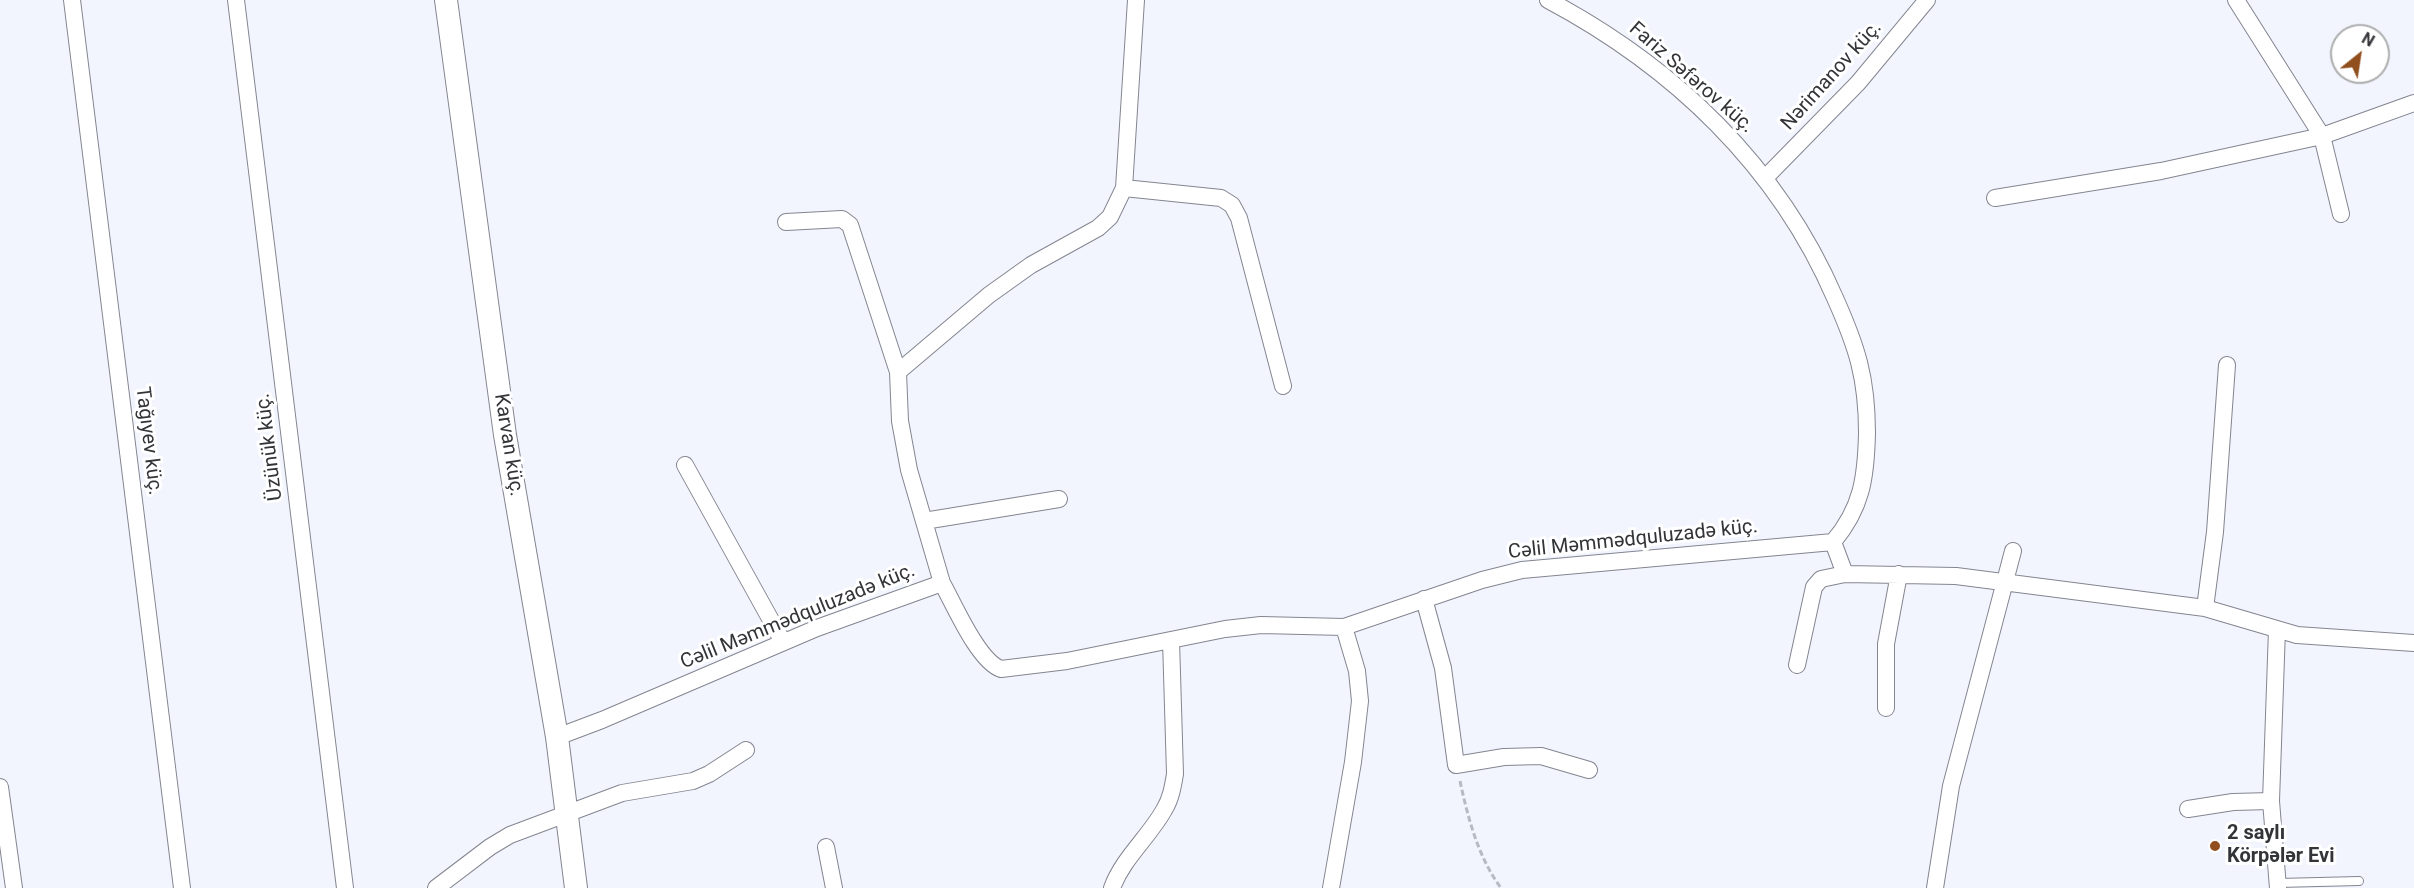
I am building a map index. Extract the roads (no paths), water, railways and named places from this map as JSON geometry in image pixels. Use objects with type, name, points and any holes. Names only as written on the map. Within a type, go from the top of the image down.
[{"type":"street","name":"Tağıyev küç.","points":[[72,0],[183,888]]},
{"type":"street","name":"Üzünük küç.","points":[[236,0],[345,888]]},
{"type":"street","name":"Karvan küç.","points":[[446,0],[505,435],[557,737],[576,888]]},
{"type":"street","points":[[898,372],[989,295],[1031,265],[1098,228],[1110,217],[1124,188],[1136,0]]},
{"type":"street","name":"Fariz Səfərov küç.","points":[[1548,0],[1594,24],[1639,56],[1737,143],[1765,178],[1819,260],[1861,364],[1867,397],[1866,451],[1859,499],[1854,514],[1833,542]]},
{"type":"street","name":"Nərimanov küç.","points":[[1765,178],[1858,83],[1927,0]]},
{"type":"street","points":[[2236,0],[2322,136],[2342,214]]},
{"type":"street","points":[[1995,198],[2161,171],[2322,136],[2414,103]]},
{"type":"street","points":[[1124,188],[1221,198],[1232,205],[1239,218],[1283,386]]},
{"type":"street","points":[[786,222],[842,219],[850,225],[898,372],[900,421],[909,470],[942,583]]},
{"type":"street","points":[[2205,608],[2215,532],[2227,365]]},
{"type":"street","points":[[685,465],[783,642]]},
{"type":"street","points":[[924,521],[1059,499]]},
{"type":"street","name":"Cəlil Məmmədquluzadə küç.","points":[[557,737],[783,642],[942,583],[983,654],[994,666],[1001,669],[1067,661],[1261,625],[1344,627],[1482,579],[1522,570],[1833,542]]},
{"type":"street","points":[[1833,542],[1845,574]]},
{"type":"street","points":[[1935,888],[1951,786],[2013,550]]},
{"type":"street","points":[[1797,666],[1814,587],[1821,579],[1845,574],[1956,576],[2205,608],[2317,638],[2414,643]]},
{"type":"street","points":[[1886,708],[1886,644],[1899,574]]},
{"type":"street","points":[[1424,599],[1443,668],[1456,765],[1504,757],[1541,756],[1589,770]]},
{"type":"street","points":[[1331,888],[1353,762],[1360,701],[1357,671],[1344,627]]},
{"type":"street","points":[[2277,628],[2271,801],[2278,885]]},
{"type":"street","points":[[1112,888],[1122,869],[1164,810],[1171,794],[1175,774],[1171,640]]},
{"type":"street","points":[[436,888],[482,853],[510,836],[638,788],[693,781],[709,774],[746,750]]},
{"type":"street","points":[[0,787],[14,888]]},
{"type":"street","points":[[2188,809],[2233,802],[2271,801]]},
{"type":"street","points":[[825,847],[834,888]]},
{"type":"lane","points":[[2278,885],[2360,881]]},
{"type":"place","name":"2 saylı Körpələr Evi","points":[[2215,846]]}]
